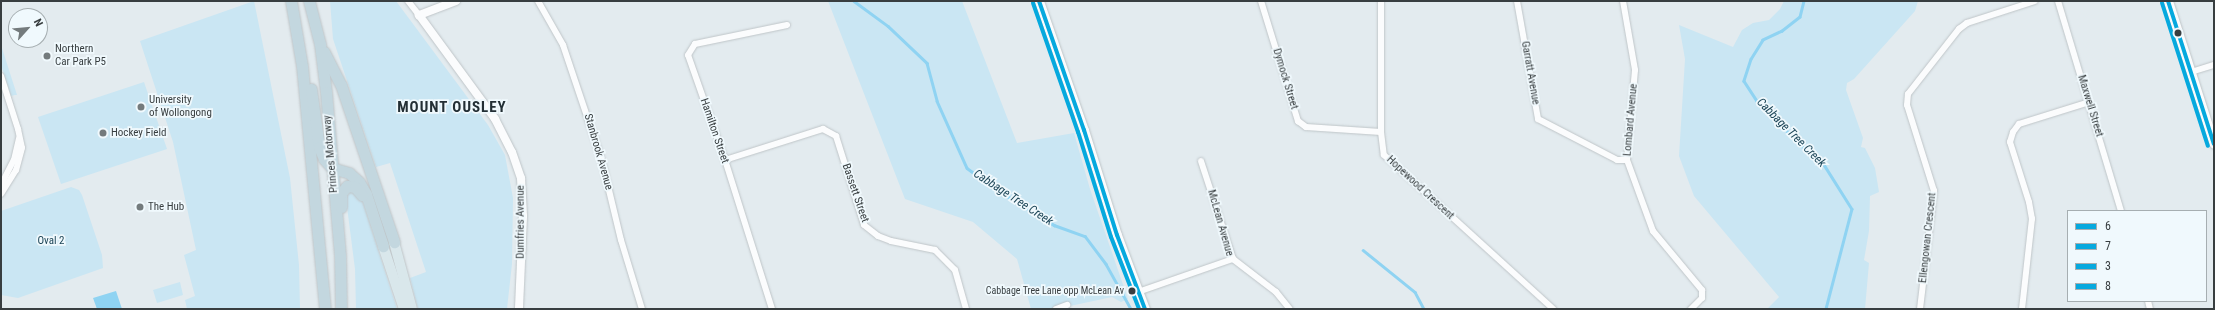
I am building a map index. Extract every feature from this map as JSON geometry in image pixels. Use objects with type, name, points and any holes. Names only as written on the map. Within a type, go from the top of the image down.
[{"type":"highway","name":"Princes Motorway","points":[[291,1],[302,66],[325,309]]},
{"type":"highway","points":[[297,1],[306,49],[319,147],[324,159],[332,168],[349,173],[359,182],[389,244]]},
{"type":"highway","name":"Princes Motorway","points":[[309,1],[320,44],[326,92],[340,256],[341,309]]},
{"type":"highway","points":[[320,44],[341,85],[389,244]]},
{"type":"highway","points":[[348,309],[340,201],[343,190],[347,186],[355,187],[361,193],[389,244]]},
{"type":"main road","points":[[1039,1],[1084,130],[1116,235],[1145,309]]},
{"type":"main road","points":[[2168,1],[2214,144]]},
{"type":"main road","points":[[389,244],[404,309]]},
{"type":"main road","points":[[389,244],[412,309]]},
{"type":"street","name":"Dumfries Avenue","points":[[408,1],[495,119],[512,152],[521,178],[523,216],[519,309]]},
{"type":"street","points":[[419,15],[456,1]]},
{"type":"street","name":"Stanbrook Avenue","points":[[538,1],[563,45],[602,161],[621,240],[642,309]]},
{"type":"street","name":"Dymock Street","points":[[1261,1],[1298,121],[1306,127],[1381,132]]},
{"type":"street","name":"Hopewood Crescent","points":[[1381,1],[1381,132],[1384,155],[1552,309]]},
{"type":"street","name":"Garratt Avenue","points":[[1518,1],[1538,119],[1617,160],[1627,160]]},
{"type":"street","name":"Lombard Avenue","points":[[1623,1],[1635,70],[1627,160],[1653,231],[1702,290],[1702,298],[1691,309]]},
{"type":"street","points":[[2012,1],[2014,8]]},
{"type":"street","name":"Ellengowan Crescent","points":[[1920,309],[1934,191],[1907,105],[1908,94],[1959,29],[1967,22],[2034,1]]},
{"type":"street","name":"Maxwell Street","points":[[2058,1],[2121,210]]},
{"type":"street","name":"Hamilton Street","points":[[772,309],[724,160],[688,55],[695,44],[787,25]]},
{"type":"street","points":[[2191,72],[2214,65]]},
{"type":"street","points":[[1,76],[20,135],[22,148],[14,174],[1,194]]},
{"type":"street","points":[[2022,309],[2032,219],[2029,202],[2010,142],[2013,132],[2019,124],[2089,102]]},
{"type":"street","name":"Bassett Street","points":[[724,160],[823,129],[836,136],[864,225],[878,236],[891,241],[935,250],[955,270],[966,309]]},
{"type":"street","points":[[1,185],[14,160],[20,135]]},
{"type":"street","name":"McLean Avenue","points":[[1138,292],[1233,260],[1202,161]]},
{"type":"street","points":[[1233,260],[1276,292],[1290,309]]},
{"type":"street","points":[[1056,309],[1067,305]]},
{"type":"green space","points":[[254,1],[290,178],[299,265],[300,309],[187,309],[185,300],[195,296],[184,255],[196,250],[173,142],[140,41]]},
{"type":"green space","points":[[330,1],[396,1],[488,125],[505,155],[513,198],[512,264],[507,309],[418,309],[410,278],[426,272],[390,163],[376,167],[333,39]]},
{"type":"green space","points":[[828,1],[962,1],[1017,143],[1074,133],[1090,189],[1128,299],[1121,302],[1112,297],[1056,309],[1031,309],[1017,259],[973,222],[905,199]]},
{"type":"green space","points":[[1784,1],[1918,1],[1915,11],[1854,79],[1847,83],[1846,90],[1863,138],[1861,147],[1865,148],[1875,168],[1879,192],[1870,196],[1869,231],[1864,260],[1869,263],[1865,309],[1767,309],[1779,297],[1694,196],[1679,156],[1685,59],[1679,25],[1733,47],[1742,30],[1753,23],[1769,20],[1780,9]]},
{"type":"green space","points":[[1,45],[17,95],[11,96],[1,65]]},
{"type":"green space","name":"Hockey Field","points":[[144,82],[167,149],[61,184],[38,117]]},
{"type":"green space","name":"Oval 2","points":[[71,187],[79,190],[82,195],[102,255],[103,268],[18,298],[1,295],[1,211]]},
{"type":"green space","points":[[349,191],[358,194],[363,203],[397,309],[356,309],[355,269],[346,199]]},
{"type":"green space","points":[[180,282],[183,295],[157,303],[153,290]]},
{"type":"water","points":[[116,291],[122,309],[97,309],[93,298]]},
{"type":"waterway","name":"Cabbage Tree Creek","points":[[854,1],[888,26],[927,63],[937,101],[967,168],[999,191],[1054,225],[1085,236],[1106,264],[1131,309]]},
{"type":"waterway","name":"Cabbage Tree Creek","points":[[1804,1],[1800,17],[1782,31],[1763,40],[1751,59],[1744,81],[1757,101],[1805,149],[1823,163],[1852,209],[1826,309]]},
{"type":"waterway","points":[[1363,250],[1415,292],[1424,309]]},
{"type":"transit line","name":"6","points":[[1039,1],[1084,130],[1117,235],[1145,309]]},
{"type":"transit line","name":"3","points":[[2168,1],[2214,144]]},
{"type":"transit line","name":"7","points":[[1033,3],[1078,132],[1111,237],[1139,309]]},
{"type":"transit line","name":"8","points":[[2162,3],[2208,146]]},
{"type":"place","name":"Northern Car Park P5","points":[[47,56]]},
{"type":"place","name":"University of Wollongong","points":[[141,107]]},
{"type":"place","name":"Hockey Field","points":[[103,133]]},
{"type":"place","name":"The Hub","points":[[140,207]]},
{"type":"place","name":"Cabbage Tree Lane opp McLean Av","points":[[1132,291]]},
{"type":"district","name":"MOUNT OUSLEY","points":[[452,108]]}]
